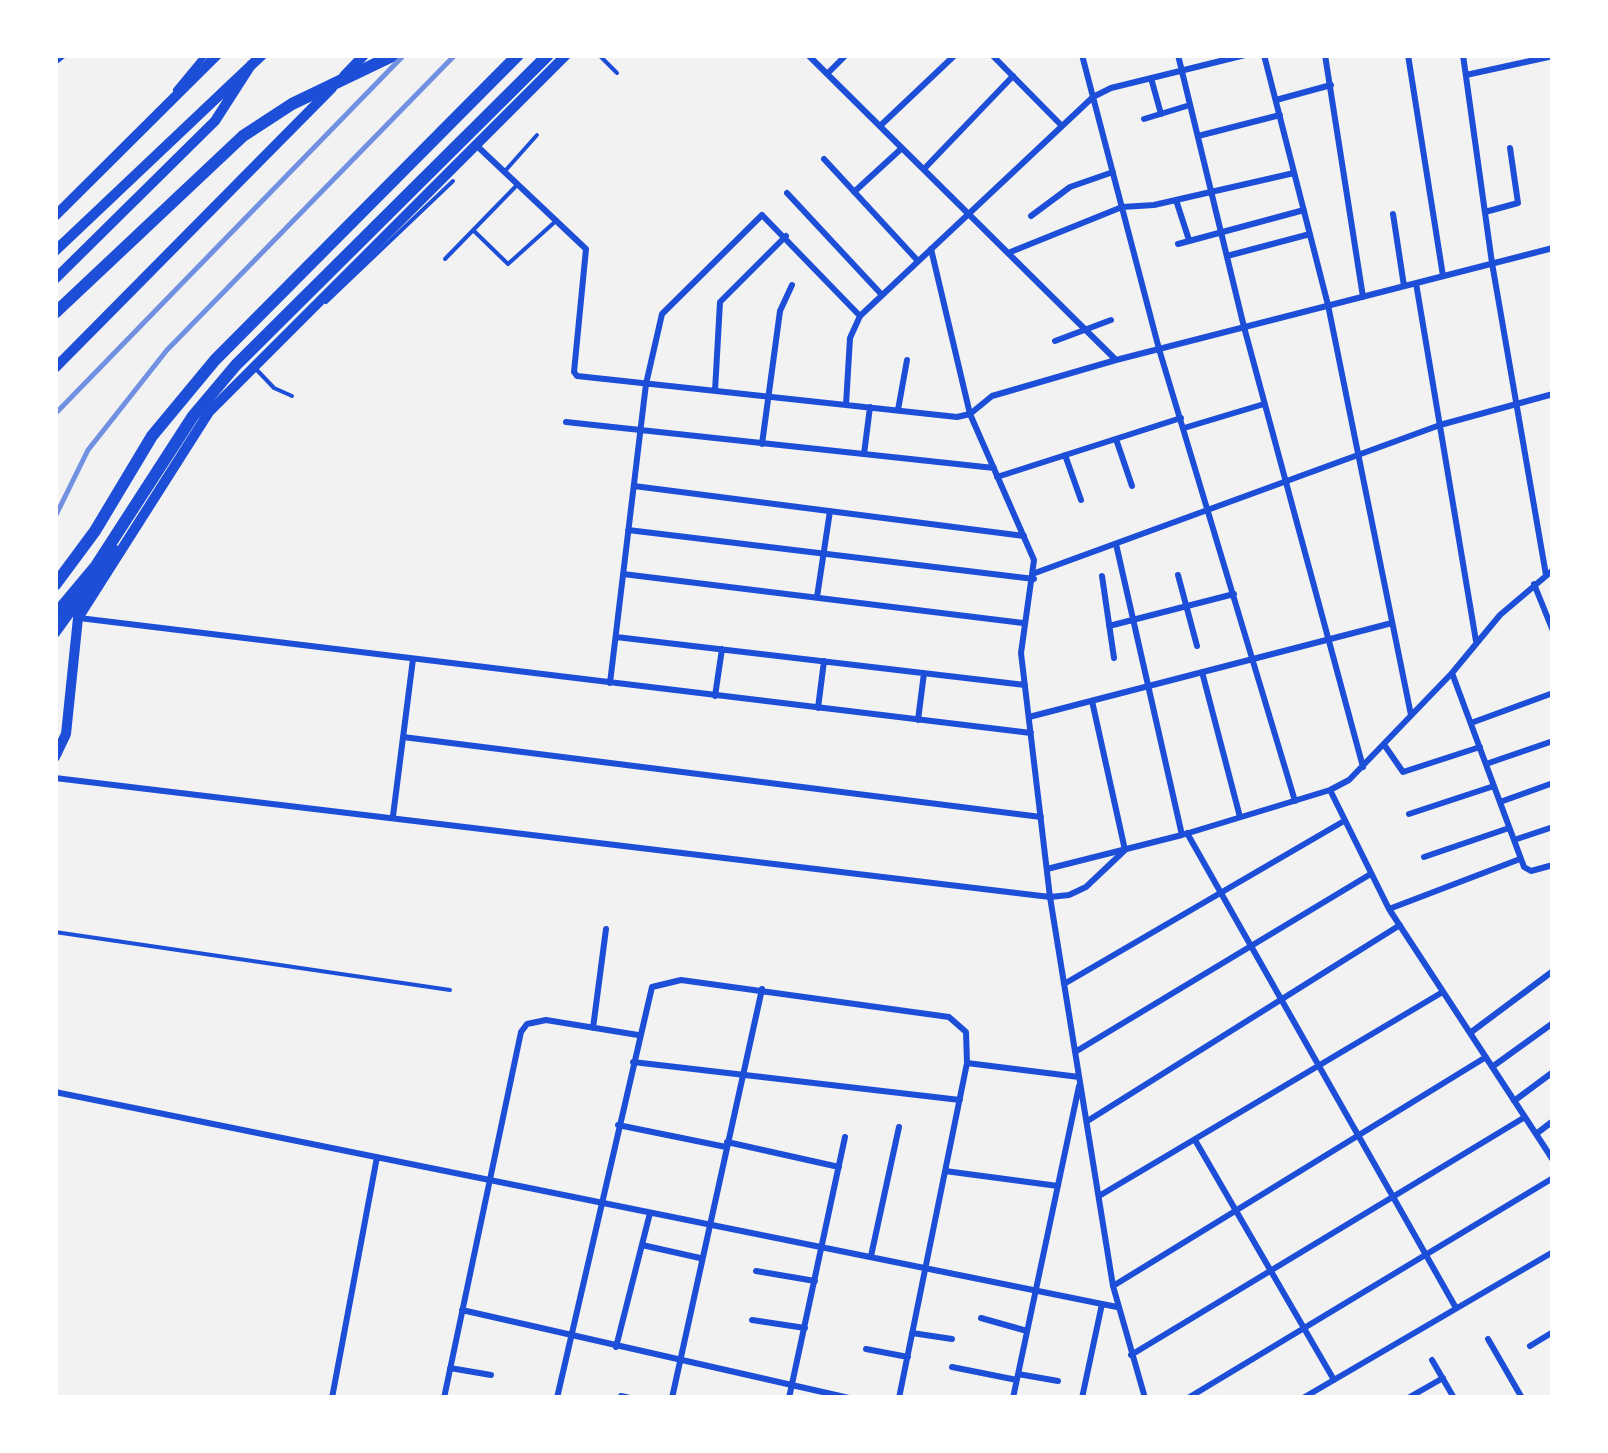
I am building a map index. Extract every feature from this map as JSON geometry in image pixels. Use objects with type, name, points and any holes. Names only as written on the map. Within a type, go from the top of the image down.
[{"type":"highway","points":[[55,313],[243,136],[306,96],[394,55]]},
{"type":"highway","points":[[55,585],[95,531],[152,436],[204,372],[518,55]]},
{"type":"highway","points":[[55,615],[96,566],[193,416],[236,365],[548,55]]},
{"type":"main road","points":[[55,216],[217,55]]},
{"type":"main road","points":[[55,251],[262,55]]},
{"type":"main road","points":[[55,368],[364,55]]},
{"type":"main road","points":[[55,756],[66,734],[78,618],[210,402],[556,55]]},
{"type":"main road","points":[[55,633],[112,561],[209,412],[412,214],[566,55]]},
{"type":"main road","points":[[55,279],[215,121],[251,65]]},
{"type":"street","points":[[55,62],[64,55]]},
{"type":"street","points":[[146,125],[205,55]]},
{"type":"street","points":[[808,55],[1116,360]]},
{"type":"street","points":[[827,74],[846,55]]},
{"type":"street","points":[[880,126],[955,55]]},
{"type":"street","points":[[992,55],[1062,126]]},
{"type":"street","points":[[1082,55],[1159,349],[1295,801]]},
{"type":"street","points":[[1178,55],[1244,327],[1363,767]]},
{"type":"street","points":[[846,405],[850,338],[860,316],[1093,97],[1150,78],[1246,55]]},
{"type":"street","points":[[1264,55],[1328,306],[1410,715]]},
{"type":"street","points":[[1325,55],[1362,297]]},
{"type":"street","points":[[1408,55],[1442,276]]},
{"type":"street","points":[[1047,869],[1184,834],[1330,790],[1385,746],[1476,642],[1550,572],[1492,263],[1463,55]]},
{"type":"street","points":[[1466,75],[1553,56]]},
{"type":"street","points":[[924,169],[1013,76]]},
{"type":"street","points":[[1150,78],[1161,114]]},
{"type":"street","points":[[1276,100],[1331,85]]},
{"type":"street","points":[[1144,119],[1190,105]]},
{"type":"street","points":[[1198,136],[1280,114]]},
{"type":"street","points":[[476,145],[588,254],[574,372],[579,377],[870,408],[970,414],[992,396],[1116,360],[1553,248]]},
{"type":"street","points":[[854,192],[902,148]]},
{"type":"street","points":[[1485,212],[1518,203],[1510,148]]},
{"type":"street","points":[[824,159],[918,261]]},
{"type":"street","points":[[1031,216],[1070,187],[1113,172]]},
{"type":"street","points":[[1008,254],[1122,207],[1176,200],[1294,173]]},
{"type":"street","points":[[787,193],[882,295]]},
{"type":"street","points":[[1176,200],[1188,240]]},
{"type":"street","points":[[1178,244],[1304,210]]},
{"type":"street","points":[[1393,214],[1404,286]]},
{"type":"street","points":[[610,683],[646,384],[662,314],[762,215],[860,316]]},
{"type":"street","points":[[1227,256],[1310,234]]},
{"type":"street","points":[[716,391],[720,302],[786,236]]},
{"type":"street","points":[[932,249],[970,414],[1024,536],[1034,576],[1023,622],[1026,685],[1050,897],[1117,1308],[1145,1398]]},
{"type":"street","points":[[1416,283],[1476,642]]},
{"type":"street","points":[[762,444],[780,311],[792,285]]},
{"type":"street","points":[[1055,341],[1111,320]]},
{"type":"street","points":[[898,410],[908,360]]},
{"type":"street","points":[[628,530],[1034,576],[1440,425],[1553,394]]},
{"type":"street","points":[[1184,428],[1265,404]]},
{"type":"street","points":[[864,454],[870,408]]},
{"type":"street","points":[[566,422],[995,472],[1065,455],[1181,418]]},
{"type":"street","points":[[1116,439],[1132,486]]},
{"type":"street","points":[[1065,455],[1081,500]]},
{"type":"street","points":[[634,486],[1024,536]]},
{"type":"street","points":[[817,598],[830,511]]},
{"type":"street","points":[[1116,544],[1184,834],[1456,1308]]},
{"type":"street","points":[[623,574],[1023,622]]},
{"type":"street","points":[[1178,574],[1197,646]]},
{"type":"street","points":[[1102,576],[1114,658]]},
{"type":"street","points":[[1534,584],[1553,631]]},
{"type":"street","points":[[1109,626],[1234,594]]},
{"type":"street","points":[[78,618],[1031,733]]},
{"type":"street","points":[[1029,717],[1392,622]]},
{"type":"street","points":[[616,637],[1026,685]]},
{"type":"street","points":[[715,696],[722,649]]},
{"type":"street","points":[[393,816],[413,659]]},
{"type":"street","points":[[818,708],[824,661]]},
{"type":"street","points":[[1202,672],[1240,817]]},
{"type":"street","points":[[918,720],[924,673]]},
{"type":"street","points":[[1452,673],[1520,859],[1530,871],[1553,865]]},
{"type":"street","points":[[1471,723],[1553,693]]},
{"type":"street","points":[[1092,701],[1124,850]]},
{"type":"street","points":[[403,737],[1041,817]]},
{"type":"street","points":[[1486,764],[1553,740]]},
{"type":"street","points":[[1385,746],[1403,772],[1480,747]]},
{"type":"street","points":[[55,778],[1050,897],[1069,896],[1086,886],[1124,850]]},
{"type":"street","points":[[1500,802],[1553,783]]},
{"type":"street","points":[[1409,814],[1494,786]]},
{"type":"street","points":[[1330,790],[1389,909],[1553,1160]]},
{"type":"street","points":[[1064,984],[1344,821]]},
{"type":"street","points":[[1514,840],[1553,827]]},
{"type":"street","points":[[1424,857],[1509,828]]},
{"type":"street","points":[[1389,909],[1520,859]]},
{"type":"street","points":[[1075,1052],[1369,875]]},
{"type":"street","points":[[1089,1120],[1400,925]]},
{"type":"street","points":[[593,1028],[606,929]]},
{"type":"street","points":[[1470,1034],[1553,972]]},
{"type":"street","points":[[557,1398],[648,996],[657,984],[672,980],[762,989],[948,1017],[966,1032],[968,1063],[899,1398]]},
{"type":"street","points":[[672,1398],[762,989]]},
{"type":"street","points":[[1100,1196],[1441,993]]},
{"type":"street","points":[[444,1398],[521,1032],[536,1020],[638,1036]]},
{"type":"street","points":[[1492,1067],[1553,1023]]},
{"type":"street","points":[[1113,1286],[1486,1057]]},
{"type":"street","points":[[632,1062],[960,1100]]},
{"type":"street","points":[[968,1063],[1079,1080]]},
{"type":"street","points":[[1514,1101],[1553,1072]]},
{"type":"street","points":[[1013,1398],[1079,1080]]},
{"type":"street","points":[[55,1092],[1117,1308]]},
{"type":"street","points":[[1132,1355],[1525,1117]]},
{"type":"street","points":[[1536,1134],[1553,1121]]},
{"type":"street","points":[[618,1125],[839,1168]]},
{"type":"street","points":[[871,1256],[899,1127]]},
{"type":"street","points":[[788,1398],[846,1137]]},
{"type":"street","points":[[1195,1140],[1334,1380]]},
{"type":"street","points":[[332,1398],[377,1157]]},
{"type":"street","points":[[945,1171],[1058,1186]]},
{"type":"street","points":[[1188,1398],[1553,1178]]},
{"type":"street","points":[[616,1347],[650,1213]]},
{"type":"street","points":[[642,1245],[700,1258]]},
{"type":"street","points":[[1302,1398],[1553,1252]]},
{"type":"street","points":[[756,1271],[815,1281]]},
{"type":"street","points":[[1082,1398],[1102,1304]]},
{"type":"street","points":[[462,1310],[680,1363],[849,1398]]},
{"type":"street","points":[[981,1318],[1027,1332]]},
{"type":"street","points":[[752,1320],[805,1328]]},
{"type":"street","points":[[1530,1346],[1553,1332]]},
{"type":"street","points":[[912,1333],[952,1340]]},
{"type":"street","points":[[1488,1338],[1522,1398]]},
{"type":"street","points":[[866,1349],[908,1357]]},
{"type":"street","points":[[1432,1360],[1454,1398]]},
{"type":"street","points":[[952,1366],[1058,1381]]},
{"type":"street","points":[[450,1368],[491,1375]]},
{"type":"street","points":[[1408,1398],[1443,1378]]},
{"type":"lane","points":[[599,55],[616,73]]},
{"type":"lane","points":[[505,172],[537,134]]},
{"type":"lane","points":[[412,214],[453,181]]},
{"type":"lane","points":[[445,260],[518,184]]},
{"type":"lane","points":[[473,230],[508,264],[556,220]]},
{"type":"lane","points":[[254,367],[274,388],[292,396]]},
{"type":"lane","points":[[55,932],[450,990]]},
{"type":"railway","points":[[55,414],[404,55]]},
{"type":"railway","points":[[55,517],[88,450],[167,350],[455,55]]}]
